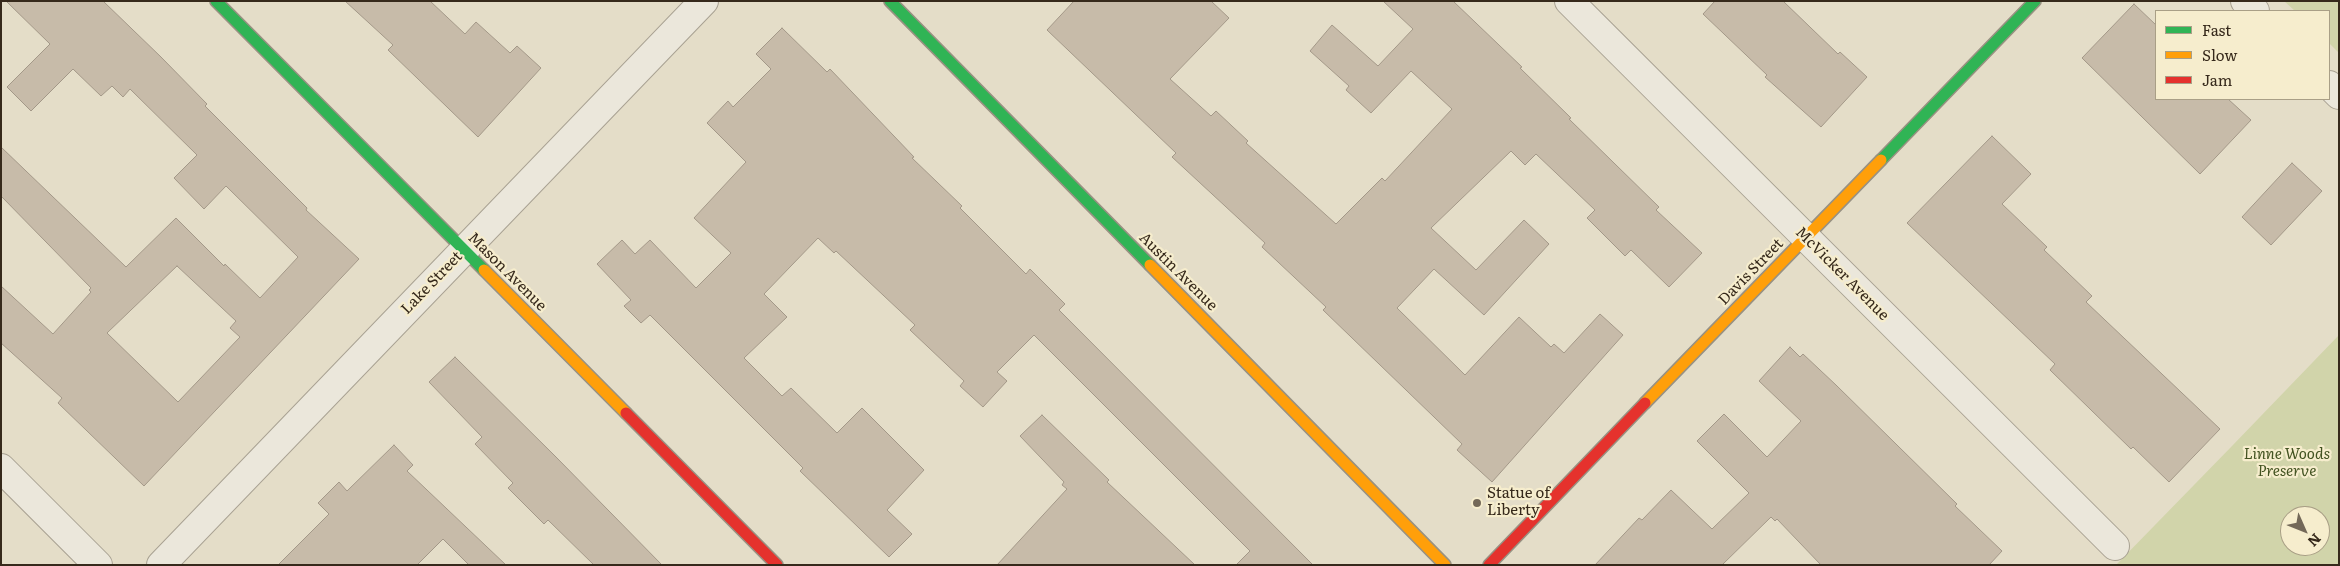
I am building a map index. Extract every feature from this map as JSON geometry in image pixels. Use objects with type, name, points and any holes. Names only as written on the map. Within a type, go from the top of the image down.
[{"type":"street","name":"Mason Avenue","points":[[216,1],[777,565]]},
{"type":"street","name":"Lake Street","points":[[161,565],[704,1]]},
{"type":"street","name":"Austin Avenue","points":[[890,1],[1445,565]]},
{"type":"street","name":"McVicker Avenue","points":[[1569,1],[2115,546]]},
{"type":"street","name":"Davis Street","points":[[1489,565],[2035,1]]},
{"type":"street","points":[[2245,1],[2254,10]]},
{"type":"street","points":[[2330,86],[2339,95]]},
{"type":"street","points":[[1,468],[98,565]]},
{"type":"green space","points":[[2284,1],[2339,1],[2339,53],[2330,44],[2330,10],[2294,10]]},
{"type":"green space","name":"Linne Woods Preserve","points":[[2339,335],[2339,565],[2116,565],[2232,446]]},
{"type":"building","points":[[6,1],[103,1],[207,104],[205,106],[307,208],[306,210],[359,259],[144,486],[58,403],[62,398],[1,343],[1,286],[53,334],[91,292],[89,290],[91,288],[1,196],[1,147],[126,267],[176,218],[224,266],[225,264],[260,298],[298,257],[226,186],[204,209],[174,178],[197,155],[130,89],[123,97],[112,86],[101,96],[73,69],[31,111],[7,87],[50,44]],"holes":[[[177,266],[236,321],[230,328],[240,337],[178,402],[107,333]]]},
{"type":"building","points":[[345,1],[430,1],[465,34],[476,22],[510,53],[517,46],[541,68],[478,137],[388,50],[393,45]]},
{"type":"building","points":[[1074,1],[1211,1],[1229,18],[1170,79],[1211,116],[1216,111],[1248,141],[1246,143],[1336,224],[1382,178],[1385,181],[1452,109],[1411,71],[1371,113],[1346,90],[1349,86],[1310,51],[1332,25],[1378,66],[1413,29],[1383,1],[1453,1],[1522,67],[1520,68],[1571,118],[1569,119],[1659,207],[1656,210],[1702,253],[1669,287],[1631,250],[1625,256],[1587,218],[1595,210],[1536,154],[1525,165],[1511,151],[1431,228],[1476,270],[1524,220],[1549,244],[1484,315],[1434,269],[1397,308],[1465,375],[1519,317],[1551,347],[1554,344],[1564,353],[1600,314],[1623,335],[1492,482],[1457,450],[1462,444],[1323,310],[1326,307],[1262,247],[1265,243],[1172,157],[1176,153],[1047,30]]},
{"type":"building","points":[[1715,1],[1783,1],[1838,54],[1840,52],[1867,77],[1821,127],[1765,77],[1767,75],[1703,14]]},
{"type":"building","points":[[2134,4],[2155,24],[2155,100],[2229,100],[2251,120],[2200,174],[2082,58]]},
{"type":"building","points":[[782,28],[827,72],[830,69],[914,157],[912,158],[962,206],[960,208],[1026,274],[1030,269],[1065,304],[1059,310],[1313,565],[1236,565],[1250,551],[1034,335],[997,372],[1007,381],[983,407],[960,386],[964,381],[910,330],[915,325],[836,251],[834,253],[818,238],[764,294],[787,317],[744,358],[782,396],[791,388],[837,433],[862,408],[924,470],[887,510],[912,534],[889,557],[800,471],[803,468],[650,315],[641,323],[624,306],[631,300],[597,264],[622,240],[635,254],[650,240],[696,288],[731,253],[694,218],[746,162],[707,123],[728,101],[733,107],[771,69],[756,54]]},
{"type":"building","points":[[1992,136],[2031,174],[2002,204],[2047,247],[2044,250],[2092,296],[2086,302],[2220,429],[2169,482],[2133,447],[2131,449],[2050,370],[2055,364],[1907,223]]},
{"type":"building","points":[[2292,163],[2322,191],[2271,245],[2242,217]]},
{"type":"building","points":[[1790,347],[1800,357],[1803,354],[1836,385],[2002,551],[1989,565],[1821,565],[1777,519],[1775,521],[1771,517],[1722,565],[1595,565],[1639,518],[1642,520],[1671,490],[1712,529],[1749,493],[1697,441],[1724,414],[1767,457],[1801,421],[1759,381]]},
{"type":"building","points":[[455,357],[662,565],[594,565],[548,520],[544,524],[508,488],[513,483],[475,444],[482,437],[429,382]]},
{"type":"building","points":[[1042,415],[1109,480],[1107,482],[1195,565],[997,565],[1067,489],[1062,485],[1064,482],[1020,436]]},
{"type":"building","points":[[394,445],[413,465],[407,471],[506,565],[469,565],[443,539],[417,565],[278,565],[329,514],[318,503],[339,482],[347,491]]},
{"type":"traffic: fast","points":[[216,1],[484,270]]},
{"type":"traffic: fast","points":[[890,1],[1150,265]]},
{"type":"traffic: fast","points":[[1881,160],[2035,1]]},
{"type":"traffic: slow","points":[[1645,403],[1881,160]]},
{"type":"traffic: slow","points":[[1150,265],[1445,565]]},
{"type":"traffic: slow","points":[[484,270],[626,413]]},
{"type":"traffic: jam","points":[[1489,565],[1645,403]]},
{"type":"traffic: jam","points":[[626,413],[777,565]]},
{"type":"place","name":"Statue of Liberty","points":[[1477,503]]}]
